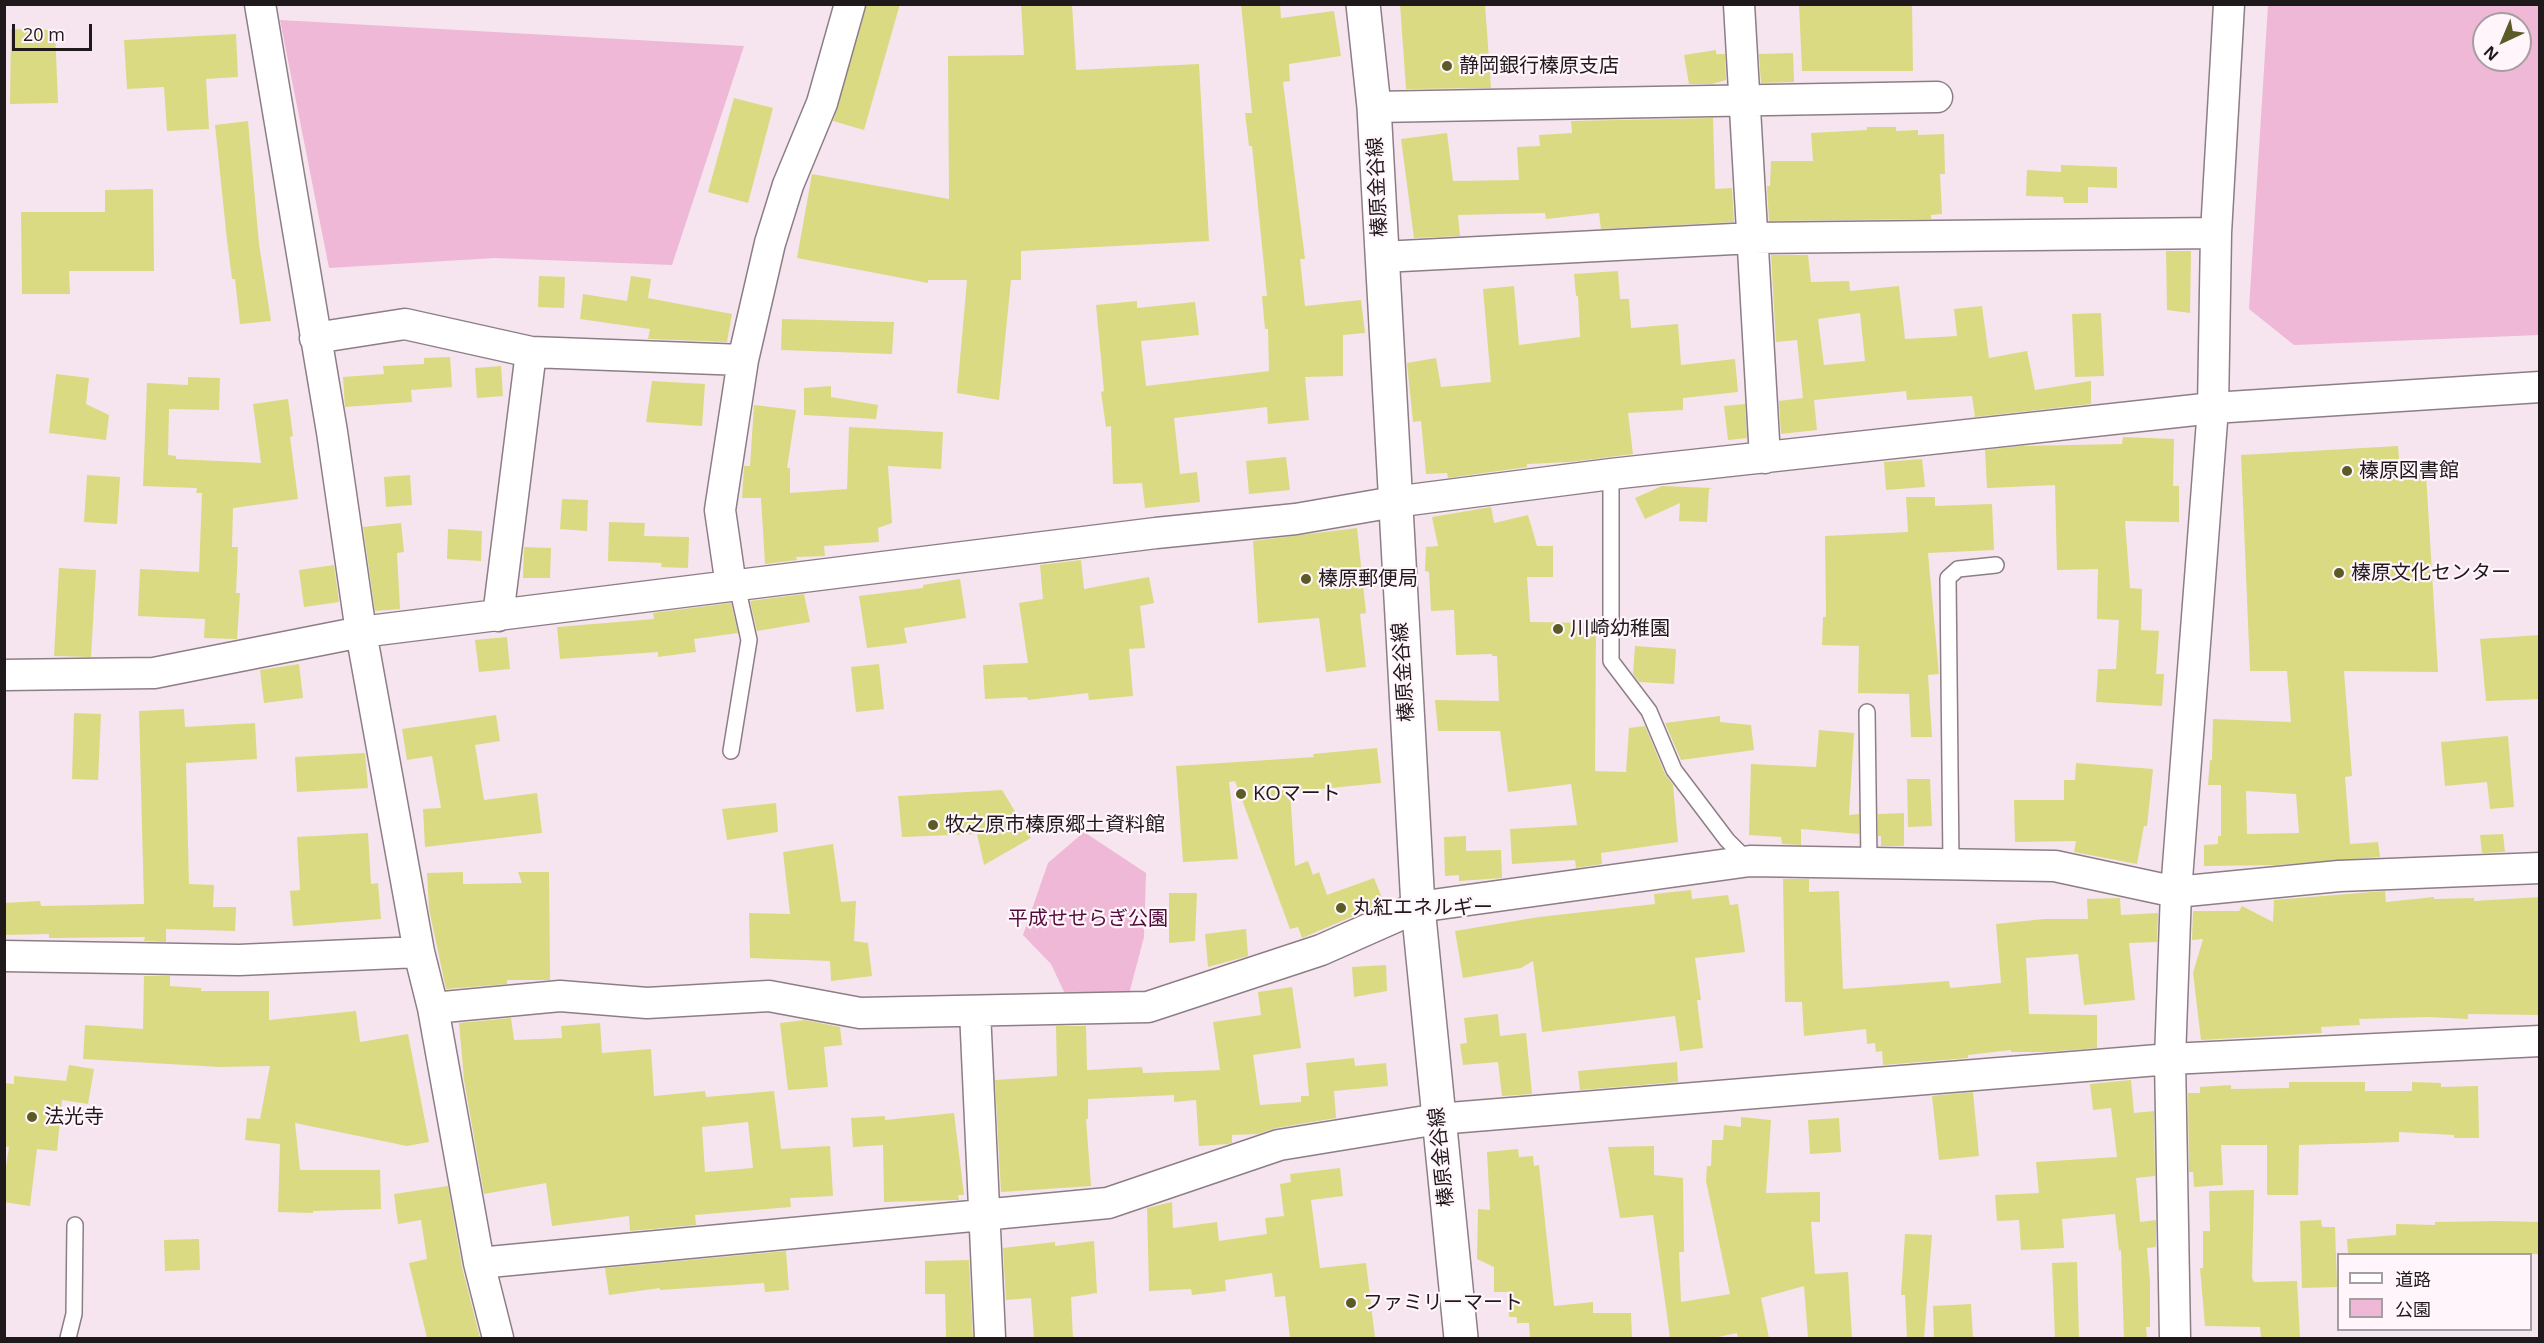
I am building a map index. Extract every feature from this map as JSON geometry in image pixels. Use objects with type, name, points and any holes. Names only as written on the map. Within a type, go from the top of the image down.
[{"type":"main road","name":"榛原金谷線","points":[[1363,4],[1374,107],[1418,907],[1461,1338]]},
{"type":"street","points":[[260,4],[361,632],[419,952],[433,1008],[479,1263],[498,1338]]},
{"type":"street","points":[[734,586],[720,510],[743,360],[770,243],[788,185],[822,103],[850,4]]},
{"type":"street","points":[[1739,4],[1765,458]]},
{"type":"street","points":[[2175,1338],[2170,1059],[2176,892],[2213,408],[2216,233],[2229,4]]},
{"type":"street","points":[[1374,107],[1937,98]]},
{"type":"street","points":[[1382,257],[1753,238],[2216,233]]},
{"type":"street","points":[[315,338],[405,324],[531,352],[743,360]]},
{"type":"street","points":[[498,616],[531,352]]},
{"type":"street","points":[[4,675],[154,672],[361,632],[1156,533],[1296,519],[1394,502],[1611,474],[2213,408],[2540,387]]},
{"type":"street","points":[[433,1008],[560,996],[647,1003],[769,996],[860,1013],[1148,1007],[1321,950],[1418,907],[1748,861],[2055,866],[2176,892],[2339,876],[2540,868]]},
{"type":"street","points":[[4,956],[238,960],[419,952]]},
{"type":"street","points":[[975,1011],[990,1338]]},
{"type":"street","points":[[479,1263],[1108,1203],[1280,1145],[1438,1119],[2170,1059],[2540,1041]]},
{"type":"lane","points":[[1611,474],[1611,661],[1649,711],[1674,770],[1727,840],[1748,861]]},
{"type":"lane","points":[[1951,864],[1948,578],[1958,569],[1996,566]]},
{"type":"lane","points":[[731,751],[749,640],[734,586]]},
{"type":"lane","points":[[1867,712],[1869,863]]},
{"type":"lane","points":[[68,1338],[74,1314],[75,1225]]},
{"type":"green space","points":[[2268,5],[2539,5],[2539,335],[2294,345],[2249,309]]},
{"type":"green space","points":[[280,20],[744,46],[672,265],[495,258],[329,268]]},
{"type":"green space","name":"平成せせらぎ公園","points":[[1084,832],[1146,873],[1144,937],[1129,994],[1067,998],[1051,964],[1023,935],[1048,863]]},
{"type":"building","points":[[867,4],[900,4],[864,130],[833,121]]},
{"type":"building","points":[[1021,4],[1072,4],[1076,70],[1199,64],[1209,241],[1021,251],[1021,280],[1011,280],[999,400],[957,393],[967,280],[928,280],[928,283],[797,258],[812,174],[949,199],[948,56],[1024,55]]},
{"type":"building","points":[[1241,4],[1280,4],[1281,18],[1334,11],[1341,56],[1289,64],[1290,81],[1283,82],[1305,259],[1300,259],[1305,306],[1361,300],[1365,333],[1343,335],[1343,376],[1305,377],[1309,420],[1268,424],[1267,407],[1174,418],[1180,474],[1197,472],[1200,502],[1145,508],[1142,483],[1113,484],[1111,426],[1106,427],[1101,392],[1104,391],[1096,305],[1137,301],[1137,308],[1195,302],[1199,335],[1141,341],[1146,386],[1269,371],[1268,329],[1265,329],[1262,296],[1267,296],[1252,146],[1249,146],[1245,113],[1252,113]]},
{"type":"building","points":[[1400,4],[1485,4],[1491,88],[1406,89]]},
{"type":"building","points":[[1799,4],[1912,4],[1913,71],[1802,71]]},
{"type":"building","points":[[11,29],[55,30],[58,103],[10,104]]},
{"type":"building","points":[[236,34],[238,77],[206,79],[209,129],[167,131],[164,87],[127,89],[124,40]]},
{"type":"building","points":[[1716,50],[1716,54],[1725,54],[1726,80],[1712,84],[1689,84],[1684,55]]},
{"type":"building","points":[[1793,53],[1794,82],[1761,83],[1759,54]]},
{"type":"building","points":[[734,98],[773,108],[748,203],[708,192]]},
{"type":"building","points":[[1713,118],[1715,189],[1732,188],[1734,222],[1601,229],[1599,213],[1546,219],[1545,213],[1458,215],[1460,236],[1414,238],[1401,139],[1447,133],[1453,181],[1519,180],[1517,147],[1540,146],[1539,135],[1572,133],[1571,121]]},
{"type":"building","points":[[248,121],[259,244],[271,321],[240,324],[235,279],[232,279],[227,240],[215,125]]},
{"type":"building","points":[[1867,127],[1896,127],[1896,131],[1918,130],[1918,135],[1944,134],[1945,174],[1940,174],[1942,214],[1931,215],[1931,219],[1769,221],[1767,186],[1770,186],[1771,161],[1813,161],[1811,133],[1867,130]]},
{"type":"building","points":[[2061,165],[2117,167],[2117,188],[2088,187],[2088,203],[2064,203],[2063,197],[2026,196],[2027,170],[2061,172]]},
{"type":"building","points":[[153,189],[154,271],[69,271],[70,294],[22,294],[21,212],[105,212],[105,190]]},
{"type":"building","points":[[2166,251],[2191,251],[2190,313],[2167,310]]},
{"type":"building","points":[[1771,255],[1808,255],[1811,282],[1849,281],[1850,291],[1899,286],[1905,339],[1957,336],[1954,309],[1982,306],[1989,358],[2027,351],[2035,390],[2091,381],[2091,404],[1975,417],[1972,396],[1907,400],[1906,391],[1814,400],[1817,430],[1781,434],[1779,401],[1803,398],[1797,340],[1776,342]],"holes":[[[1860,313],[1865,361],[1824,365],[1818,319]]]},
{"type":"building","points":[[1618,271],[1620,299],[1629,299],[1631,328],[1678,324],[1681,365],[1735,359],[1738,392],[1683,398],[1683,410],[1628,413],[1633,454],[1570,462],[1527,464],[1527,467],[1448,478],[1447,473],[1426,474],[1421,421],[1413,422],[1407,363],[1436,358],[1441,387],[1491,382],[1483,289],[1514,286],[1519,345],[1580,337],[1578,296],[1576,296],[1574,274]]},
{"type":"building","points":[[539,276],[565,277],[564,308],[538,307]]},
{"type":"building","points":[[631,276],[651,279],[648,298],[732,314],[727,342],[648,339],[650,329],[580,319],[583,294],[627,301]]},
{"type":"building","points":[[2101,313],[2104,376],[2075,377],[2072,314]]},
{"type":"building","points":[[782,319],[894,322],[892,354],[781,350]]},
{"type":"building","points":[[450,357],[452,387],[411,390],[412,402],[345,407],[343,377],[384,374],[383,366],[424,364],[424,358]]},
{"type":"building","points":[[501,366],[503,396],[477,398],[475,368]]},
{"type":"building","points":[[56,374],[89,378],[86,404],[109,415],[106,440],[49,433]]},
{"type":"building","points":[[188,377],[220,378],[219,410],[169,409],[168,455],[176,456],[176,459],[261,463],[253,404],[288,399],[298,499],[233,508],[232,547],[238,547],[236,593],[240,593],[237,639],[204,638],[205,619],[138,616],[140,569],[199,572],[202,493],[196,493],[197,488],[143,486],[147,383],[188,385]]},
{"type":"building","points":[[652,381],[705,384],[702,426],[646,422]]},
{"type":"building","points":[[831,386],[831,397],[878,405],[876,419],[804,415],[804,388]]},
{"type":"building","points":[[1745,404],[1747,438],[1728,440],[1724,406]]},
{"type":"building","points":[[754,405],[796,410],[787,468],[790,468],[790,493],[847,489],[849,427],[943,432],[941,469],[888,466],[892,523],[878,528],[879,542],[824,546],[825,556],[796,557],[797,560],[765,564],[761,498],[742,498],[744,466],[750,466]]},
{"type":"building","points":[[2123,437],[2174,439],[2173,486],[2179,486],[2179,522],[2125,521],[2130,588],[2142,589],[2141,630],[2159,631],[2156,674],[2164,674],[2162,706],[2096,702],[2098,669],[2116,669],[2119,620],[2097,619],[2098,569],[2057,570],[2055,485],[1987,488],[1985,450],[2021,446],[2122,444]]},
{"type":"building","name":"榛原文化センター","points":[[2398,446],[2400,470],[2426,474],[2438,672],[2344,671],[2352,776],[2345,777],[2350,844],[2378,842],[2380,857],[2276,865],[2204,866],[2204,845],[2218,844],[2218,836],[2221,836],[2221,785],[2208,785],[2210,760],[2212,760],[2213,719],[2291,722],[2287,671],[2250,671],[2241,455]],"holes":[[[2246,791],[2296,794],[2299,833],[2247,834]]]},
{"type":"building","points":[[1286,457],[1290,490],[1249,494],[1246,461]]},
{"type":"building","points":[[1922,459],[1925,487],[1886,490],[1884,462]]},
{"type":"building","points":[[87,475],[120,477],[117,524],[84,522]]},
{"type":"building","points":[[410,475],[412,505],[386,507],[384,477]]},
{"type":"building","points":[[1662,486],[1712,488],[1709,489],[1707,522],[1679,521],[1680,503],[1645,519],[1635,498]]},
{"type":"building","points":[[1906,497],[1935,497],[1935,506],[1992,504],[1994,550],[1928,553],[1939,674],[1928,675],[1932,737],[1911,737],[1909,694],[1858,693],[1859,646],[1822,645],[1823,617],[1826,617],[1825,536],[1908,532]]},
{"type":"building","points":[[562,499],[588,500],[587,531],[560,529]]},
{"type":"building","points":[[1491,507],[1494,523],[1528,515],[1537,546],[1553,546],[1553,577],[1527,577],[1530,622],[1596,623],[1595,771],[1626,772],[1629,728],[1645,726],[1665,774],[1673,785],[1678,842],[1601,853],[1602,864],[1576,868],[1575,860],[1512,864],[1510,829],[1577,825],[1571,784],[1508,792],[1500,731],[1438,731],[1435,700],[1499,701],[1497,656],[1492,656],[1492,654],[1456,655],[1454,610],[1431,611],[1429,572],[1425,571],[1426,547],[1438,546],[1432,517]]},
{"type":"building","points":[[609,522],[645,523],[644,536],[689,537],[688,568],[661,567],[662,563],[608,561]]},
{"type":"building","points":[[401,523],[404,552],[397,553],[400,609],[375,611],[363,527]]},
{"type":"building","points":[[1357,528],[1366,613],[1360,614],[1366,667],[1326,672],[1319,618],[1258,623],[1253,541]]},
{"type":"building","points":[[448,529],[482,531],[481,561],[447,559]]},
{"type":"building","points":[[524,547],[551,548],[550,578],[523,578]]},
{"type":"building","points":[[1081,560],[1084,589],[1149,577],[1154,603],[1140,606],[1145,648],[1129,649],[1133,696],[1089,700],[1088,693],[1028,700],[1027,697],[985,699],[983,665],[1028,663],[1019,603],[1043,599],[1040,565]]},
{"type":"building","points":[[334,565],[339,602],[304,607],[299,570]]},
{"type":"building","points":[[59,568],[96,570],[91,657],[54,656]]},
{"type":"building","points":[[960,579],[966,618],[904,628],[907,643],[867,648],[859,596],[923,588],[923,585]]},
{"type":"building","points":[[804,594],[810,622],[757,631],[750,601]]},
{"type":"building","points":[[731,603],[738,633],[694,639],[696,652],[658,657],[658,652],[560,659],[557,627],[654,619],[653,613]]},
{"type":"building","points":[[2540,635],[2540,699],[2486,701],[2480,639]]},
{"type":"building","points":[[507,637],[510,669],[479,672],[475,640]]},
{"type":"building","points":[[1635,646],[1676,649],[1674,684],[1639,682],[1633,674]]},
{"type":"building","points":[[299,664],[303,698],[264,703],[260,670]]},
{"type":"building","points":[[879,664],[884,709],[856,712],[851,667]]},
{"type":"building","points":[[184,709],[185,727],[255,723],[257,759],[186,763],[189,884],[214,885],[213,907],[236,907],[235,931],[166,929],[166,942],[144,941],[145,937],[49,938],[49,934],[4,935],[4,903],[40,901],[41,906],[144,904],[139,711]]},
{"type":"building","points":[[74,713],[101,714],[98,780],[72,779]]},
{"type":"building","points":[[496,715],[500,741],[475,745],[484,800],[537,793],[542,833],[425,847],[423,809],[441,808],[432,756],[407,760],[402,729]]},
{"type":"building","points":[[1720,716],[1720,722],[1751,725],[1754,750],[1681,760],[1665,723]]},
{"type":"building","points":[[1819,730],[1854,733],[1849,815],[1859,814],[1859,834],[1801,829],[1801,845],[1782,844],[1781,837],[1749,835],[1751,764],[1816,767]]},
{"type":"building","points":[[2508,736],[2514,807],[2490,809],[2487,782],[2445,786],[2441,742]]},
{"type":"building","points":[[1377,748],[1381,783],[1290,792],[1295,866],[1308,861],[1313,875],[1319,872],[1327,895],[1374,878],[1384,903],[1302,938],[1298,927],[1290,929],[1235,781],[1229,782],[1238,859],[1183,862],[1176,766],[1314,757],[1313,754]]},
{"type":"building","points":[[365,753],[368,788],[297,792],[295,757]]},
{"type":"building","points":[[2076,763],[2153,769],[2147,826],[2144,826],[2137,864],[2074,852],[2076,841],[2015,842],[2014,800],[2064,800],[2064,780],[2075,780]]},
{"type":"building","points":[[1907,779],[1930,779],[1932,826],[1908,827]]},
{"type":"building","points":[[1002,790],[1031,838],[984,865],[977,834],[902,837],[898,796]]},
{"type":"building","points":[[776,803],[778,832],[727,840],[722,809]]},
{"type":"building","points":[[1904,813],[1904,846],[1881,846],[1881,836],[1878,836],[1878,814]]},
{"type":"building","points":[[368,833],[371,884],[378,883],[381,919],[293,926],[290,891],[300,890],[297,837]]},
{"type":"building","points":[[2503,834],[2505,852],[2482,853],[2480,835]]},
{"type":"building","points":[[1466,836],[1466,851],[1501,850],[1502,878],[1459,881],[1459,875],[1445,876],[1444,837]]},
{"type":"building","points":[[833,844],[841,902],[856,901],[854,941],[868,943],[872,976],[831,981],[830,961],[750,958],[749,913],[790,914],[783,852]]},
{"type":"building","points":[[463,872],[463,884],[522,883],[518,872],[549,872],[550,980],[507,980],[507,984],[446,989],[429,909],[427,873]]},
{"type":"building","points":[[1783,879],[1809,879],[1809,892],[1839,891],[1843,989],[1949,981],[1950,988],[2001,983],[1996,924],[2044,919],[2088,919],[2087,899],[2120,898],[2121,915],[2158,913],[2157,942],[2129,943],[2135,1000],[2084,1005],[2078,954],[2026,958],[2029,1014],[2097,1015],[2097,1048],[2044,1052],[2011,1052],[2011,1050],[1968,1055],[1968,1058],[1883,1065],[1882,1051],[1876,1052],[1875,1043],[1867,1044],[1866,1029],[1804,1036],[1802,1002],[1785,1002]]},
{"type":"building","points":[[1691,890],[1692,899],[1728,895],[1730,905],[1738,904],[1745,952],[1695,958],[1701,1000],[1697,1000],[1703,1048],[1680,1051],[1675,1016],[1542,1032],[1533,961],[1521,968],[1463,978],[1455,931],[1539,917],[1655,904],[1654,894]]},
{"type":"building","points":[[2385,891],[2386,902],[2434,897],[2434,899],[2474,898],[2474,901],[2540,897],[2540,1015],[2468,1014],[2468,1019],[2428,1017],[2359,1019],[2360,1025],[2321,1027],[2322,1033],[2201,1040],[2193,973],[2203,939],[2192,940],[2193,911],[2239,911],[2242,906],[2273,922],[2274,900]]},
{"type":"building","points":[[1169,893],[1197,893],[1195,941],[1169,943]]},
{"type":"building","points":[[1246,929],[1248,956],[1208,967],[1205,934]]},
{"type":"building","points":[[1386,965],[1387,991],[1354,997],[1352,967]]},
{"type":"building","points":[[144,976],[170,976],[170,986],[201,988],[201,991],[269,991],[269,1020],[356,1011],[360,1042],[408,1034],[429,1142],[407,1146],[295,1123],[300,1170],[380,1170],[381,1209],[313,1211],[313,1213],[278,1212],[280,1144],[245,1140],[247,1118],[260,1119],[270,1066],[220,1067],[83,1059],[85,1025],[143,1029]]},
{"type":"building","points":[[1292,987],[1301,1048],[1253,1055],[1260,1105],[1301,1102],[1301,1096],[1309,1096],[1306,1063],[1354,1058],[1355,1066],[1386,1063],[1388,1086],[1334,1091],[1336,1118],[1276,1128],[1258,1134],[1232,1135],[1232,1143],[1199,1146],[1196,1100],[1174,1102],[1174,1095],[1088,1099],[1088,1119],[1086,1119],[1091,1186],[1001,1192],[995,1080],[1057,1076],[1056,1026],[1086,1026],[1087,1070],[1142,1067],[1143,1073],[1220,1070],[1213,1022],[1261,1015],[1258,992]]},
{"type":"building","points":[[1498,1014],[1500,1036],[1526,1033],[1532,1094],[1502,1096],[1498,1062],[1463,1065],[1460,1044],[1467,1043],[1464,1018]]},
{"type":"building","points":[[511,1018],[514,1040],[562,1038],[561,1026],[600,1023],[602,1053],[651,1049],[654,1096],[705,1091],[706,1097],[774,1091],[781,1149],[830,1146],[833,1196],[790,1198],[791,1207],[695,1215],[696,1225],[630,1231],[629,1216],[552,1226],[546,1183],[484,1194],[464,1080],[459,1023]],"holes":[[[748,1122],[753,1168],[705,1172],[702,1127]]]},
{"type":"building","points":[[805,1020],[840,1027],[842,1045],[824,1047],[828,1087],[788,1090],[780,1023]]},
{"type":"building","points":[[1677,1062],[1678,1082],[1580,1090],[1578,1071]]},
{"type":"building","points":[[69,1065],[94,1069],[88,1104],[62,1100],[57,1151],[37,1149],[30,1206],[4,1202],[4,1179],[9,1147],[4,1146],[4,1083],[14,1084],[14,1076],[66,1081]]},
{"type":"building","points":[[2131,1080],[2134,1113],[2154,1111],[2155,1176],[2136,1178],[2140,1222],[2156,1220],[2156,1247],[2147,1248],[2150,1327],[2146,1327],[2147,1338],[2124,1338],[2121,1250],[2119,1251],[2115,1214],[2062,1219],[2064,1248],[2021,1250],[2019,1220],[1997,1221],[1995,1195],[2039,1193],[2036,1162],[2117,1157],[2111,1108],[2093,1110],[2090,1084]]},
{"type":"building","points":[[2289,1082],[2365,1082],[2365,1091],[2412,1091],[2412,1082],[2441,1083],[2441,1087],[2478,1086],[2479,1138],[2454,1138],[2454,1135],[2399,1132],[2399,1142],[2299,1145],[2298,1195],[2267,1195],[2267,1145],[2221,1145],[2223,1185],[2194,1187],[2193,1172],[2189,1172],[2188,1093],[2200,1093],[2200,1087],[2231,1085],[2231,1089],[2289,1088]]},
{"type":"building","points":[[1973,1092],[1979,1156],[1939,1160],[1932,1096]]},
{"type":"building","points":[[954,1113],[964,1195],[958,1195],[959,1200],[884,1202],[883,1145],[853,1147],[851,1118],[885,1116],[885,1120]]},
{"type":"building","points":[[1741,1117],[1771,1120],[1766,1193],[1820,1192],[1820,1222],[1811,1222],[1815,1274],[1848,1272],[1852,1338],[1808,1338],[1804,1286],[1761,1298],[1769,1338],[1738,1338],[1737,1333],[1713,1338],[1670,1338],[1653,1215],[1620,1218],[1608,1147],[1654,1146],[1654,1175],[1683,1178],[1684,1252],[1679,1252],[1681,1302],[1730,1294],[1706,1181],[1707,1166],[1711,1166],[1712,1140],[1723,1140],[1724,1125],[1741,1127]]},
{"type":"building","points":[[1839,1118],[1841,1152],[1810,1154],[1808,1120]]},
{"type":"building","points":[[1518,1149],[1519,1157],[1533,1156],[1534,1166],[1539,1165],[1554,1306],[1593,1302],[1593,1313],[1631,1313],[1632,1338],[1530,1338],[1529,1323],[1517,1323],[1517,1317],[1509,1317],[1508,1292],[1494,1292],[1494,1267],[1477,1259],[1478,1209],[1490,1210],[1487,1152]]},
{"type":"building","points":[[1340,1168],[1343,1196],[1311,1200],[1320,1268],[1366,1263],[1375,1338],[1290,1338],[1285,1296],[1275,1297],[1272,1273],[1225,1280],[1226,1291],[1192,1295],[1191,1289],[1149,1291],[1147,1208],[1172,1202],[1173,1228],[1217,1222],[1219,1241],[1267,1234],[1265,1218],[1284,1216],[1280,1184],[1291,1182],[1290,1174]]},
{"type":"building","points":[[448,1186],[462,1267],[480,1338],[427,1338],[409,1263],[427,1259],[421,1220],[398,1224],[394,1194]]},
{"type":"building","points":[[2254,1190],[2252,1278],[2254,1282],[2297,1281],[2300,1338],[2261,1338],[2260,1327],[2205,1326],[2200,1268],[2203,1268],[2203,1231],[2210,1231],[2209,1191]]},
{"type":"building","points":[[2321,1220],[2322,1227],[2335,1227],[2337,1287],[2302,1288],[2300,1221]]},
{"type":"building","points":[[2435,1222],[2540,1222],[2540,1254],[2348,1253],[2347,1239],[2396,1235],[2396,1224],[2435,1225]]},
{"type":"building","points":[[1905,1234],[1932,1235],[1924,1338],[1907,1338],[1905,1295],[1901,1295]]},
{"type":"building","points":[[199,1239],[200,1270],[165,1271],[164,1240]]},
{"type":"building","points":[[1094,1241],[1097,1293],[1071,1297],[1073,1338],[1034,1338],[1031,1298],[1006,1300],[1003,1248],[1055,1242],[1055,1246]]},
{"type":"building","points":[[786,1251],[789,1290],[765,1292],[764,1283],[660,1290],[660,1288],[609,1295],[605,1268]]},
{"type":"building","points":[[969,1260],[973,1338],[946,1338],[945,1294],[925,1294],[925,1261]]},
{"type":"building","points":[[2077,1262],[2079,1338],[2055,1338],[2052,1263]]},
{"type":"building","points":[[1971,1304],[1973,1338],[1934,1338],[1933,1306]]},
{"type":"place","name":"静岡銀行榛原支店","points":[[1447,66]]},
{"type":"place","name":"榛原図書館","points":[[2347,471]]},
{"type":"place","name":"榛原文化センター","points":[[2339,573]]},
{"type":"place","name":"榛原郵便局","points":[[1306,579]]},
{"type":"place","name":"川崎幼稚園","points":[[1558,629]]},
{"type":"place","name":"KOマート","points":[[1241,794]]},
{"type":"place","name":"牧之原市榛原郷土資料館","points":[[933,825]]},
{"type":"place","name":"丸紅エネルギー","points":[[1341,908]]},
{"type":"place","name":"法光寺","points":[[32,1117]]},
{"type":"place","name":"ファミリーマート","points":[[1351,1303]]}]
